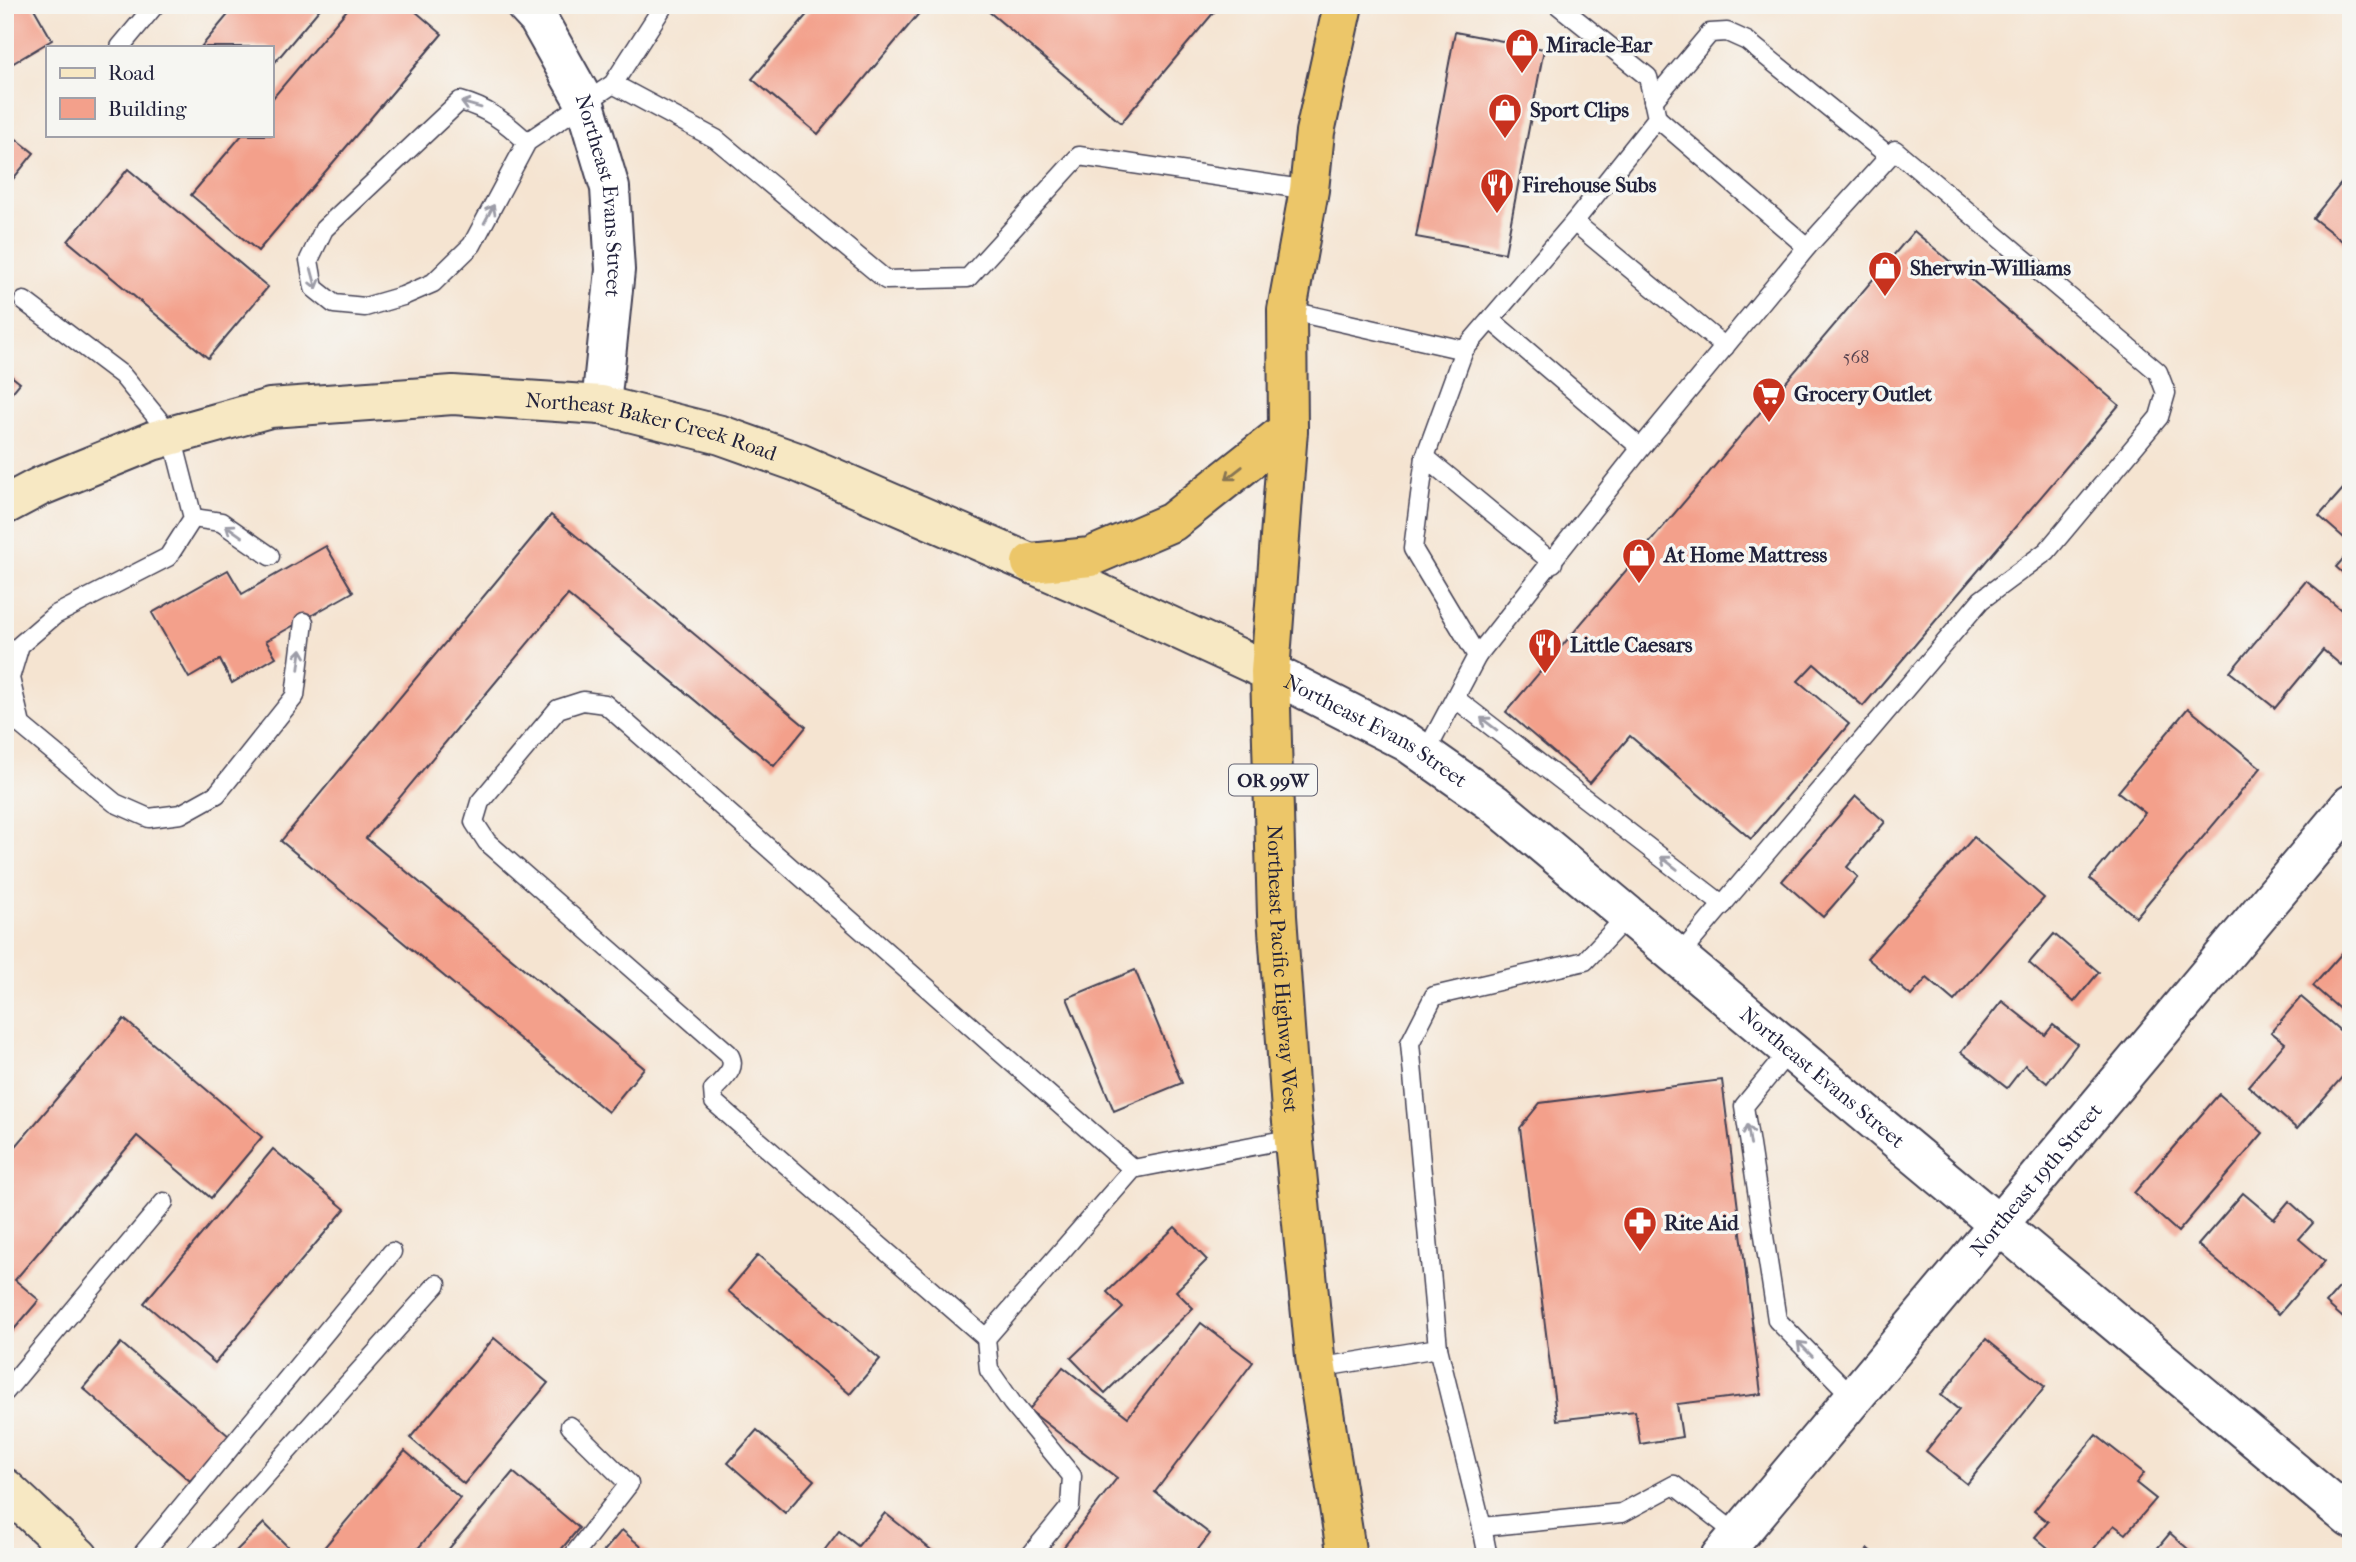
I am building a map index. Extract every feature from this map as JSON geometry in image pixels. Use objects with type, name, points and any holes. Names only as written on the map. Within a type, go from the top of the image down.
[{"type":"highway","name":"Northeast Pacific Highway West","points":[[1343,5],[1315,132],[1309,190],[1287,310],[1287,430],[1270,672],[1278,916],[1294,1138],[1317,1368],[1346,1556]]},
{"type":"highway","points":[[1031,563],[1090,557],[1172,522],[1287,430]]},
{"type":"main road","name":"Northeast Baker Creek Road","points":[[5,505],[39,487],[172,436],[270,408],[453,396],[601,405],[721,435],[797,462],[1031,563],[1270,672]]},
{"type":"main road","points":[[5,1488],[79,1557]]},
{"type":"street","name":"Northeast Evans Street","points":[[525,5],[599,92],[610,188],[615,270],[601,405]]},
{"type":"street","name":"Northeast Evans Street","points":[[1270,672],[1425,754],[1495,804],[2351,1519]]},
{"type":"street","name":"Northeast 19th Street","points":[[1729,1546],[2351,804]]},
{"type":"lane","points":[[121,46],[155,5]]},
{"type":"lane","points":[[527,142],[511,126],[478,106],[460,102],[324,229],[309,260],[314,288],[334,304],[365,307],[403,296],[433,283],[472,245],[527,142],[599,92],[664,5]]},
{"type":"lane","points":[[1558,5],[1647,76],[1655,109],[1807,247]]},
{"type":"lane","points":[[1477,656],[1413,549],[1425,457],[1464,350],[1574,222],[1710,33],[1727,32],[1747,41],[1889,156]]},
{"type":"lane","points":[[599,92],[716,139],[886,280],[968,278],[1079,156],[1309,190]]},
{"type":"lane","points":[[1425,754],[1477,656],[1641,448],[1807,247],[1895,150],[2158,372],[2166,393],[2159,417],[2047,551],[1981,600],[1678,957]]},
{"type":"lane","points":[[1574,222],[1725,347]]},
{"type":"lane","points":[[24,300],[122,375],[172,436],[193,518],[167,557],[55,615],[20,645],[10,678],[21,725],[116,803],[149,818],[181,814],[217,794],[295,696],[304,622]]},
{"type":"lane","points":[[1287,310],[1464,350]]},
{"type":"lane","points":[[1491,320],[1641,448]]},
{"type":"lane","points":[[1425,457],[1553,563]]},
{"type":"lane","points":[[193,518],[222,522],[270,556]]},
{"type":"lane","points":[[1456,699],[1723,905]]},
{"type":"lane","points":[[1029,1557],[1070,1507],[1072,1476],[1012,1403],[989,1370],[986,1338],[714,1102],[713,1090],[732,1069],[733,1060],[728,1053],[487,842],[474,822],[480,802],[558,709],[583,701],[605,704],[1133,1169]]},
{"type":"lane","points":[[1489,1557],[1438,1348],[1410,1043],[1434,996],[1585,961],[1628,915]]},
{"type":"lane","points":[[1789,1051],[1744,1106],[1777,1320],[1853,1397]]},
{"type":"lane","points":[[986,1338],[1133,1169],[1294,1138]]},
{"type":"lane","points":[[5,1392],[164,1202]]},
{"type":"lane","points":[[140,1557],[392,1252]]},
{"type":"lane","points":[[193,1557],[437,1284]]},
{"type":"lane","points":[[1317,1368],[1438,1348]]},
{"type":"lane","points":[[570,1426],[629,1485],[572,1557]]},
{"type":"lane","points":[[1482,1527],[1622,1513],[1674,1485],[1729,1546]]},
{"type":"building","points":[[5,5],[32,5],[52,40],[5,68]]},
{"type":"building","points":[[236,5],[323,5],[273,65],[273,46],[202,46]]},
{"type":"building","points":[[351,5],[408,5],[442,34],[258,251],[191,195],[241,136],[273,136],[273,98]]},
{"type":"building","points":[[815,5],[926,5],[818,134],[752,79]]},
{"type":"building","points":[[981,5],[1220,5],[1121,123]]},
{"type":"building","points":[[1455,32],[1544,49],[1505,253],[1416,237]]},
{"type":"building","points":[[5,130],[34,153],[5,189]]},
{"type":"building","points":[[128,169],[268,287],[208,358],[68,241]]},
{"type":"building","points":[[2351,171],[2351,248],[2313,218]]},
{"type":"building","points":[[1914,231],[2119,405],[1863,706],[1814,664],[1798,681],[1849,724],[1751,839],[1630,736],[1590,783],[1506,712]]},
{"type":"building","points":[[5,371],[20,383],[5,401]]},
{"type":"building","points":[[2351,480],[2351,544],[2319,516]]},
{"type":"building","points":[[551,515],[806,727],[774,766],[568,595],[366,838],[644,1068],[608,1112],[281,841]]},
{"type":"building","points":[[326,546],[353,592],[266,641],[276,657],[232,683],[220,660],[189,678],[152,613],[228,570],[242,594]]},
{"type":"building","points":[[2351,550],[2351,580],[2336,567]]},
{"type":"building","points":[[2306,581],[2351,618],[2351,653],[2341,665],[2323,650],[2275,708],[2230,672]]},
{"type":"building","points":[[2188,708],[2261,768],[2136,917],[2090,879],[2145,813],[2118,792]]},
{"type":"building","points":[[1856,796],[1885,822],[1847,867],[1858,877],[1823,917],[1782,881]]},
{"type":"building","points":[[1974,837],[2044,898],[1954,1001],[1927,978],[1911,996],[1867,958]]},
{"type":"building","points":[[2054,934],[2099,972],[2074,1002],[2029,963]]},
{"type":"building","points":[[2351,943],[2351,1019],[2313,986]]},
{"type":"building","points":[[1135,970],[1182,1083],[1114,1111],[1067,998]]},
{"type":"building","points":[[2301,997],[2351,1040],[2351,1067],[2297,1129],[2248,1086],[2285,1043],[2271,1032]]},
{"type":"building","points":[[2002,1001],[2045,1035],[2053,1025],[2077,1044],[2047,1083],[2025,1065],[2007,1088],[1961,1052]]},
{"type":"building","points":[[124,1019],[262,1137],[211,1198],[137,1136],[15,1280],[39,1300],[5,1340],[5,1159]]},
{"type":"building","points":[[1722,1080],[1761,1394],[1677,1404],[1682,1437],[1640,1444],[1635,1411],[1557,1420],[1520,1128],[1540,1103]]},
{"type":"building","points":[[2219,1094],[2263,1133],[2178,1232],[2134,1193]]},
{"type":"building","points":[[273,1149],[345,1209],[215,1363],[144,1303]]},
{"type":"building","points":[[2243,1193],[2274,1219],[2289,1201],[2313,1223],[2299,1239],[2325,1261],[2279,1314],[2198,1245]]},
{"type":"building","points":[[1175,1227],[1207,1260],[1176,1291],[1193,1308],[1105,1393],[1071,1358],[1123,1308],[1107,1292]]},
{"type":"building","points":[[758,1255],[880,1359],[850,1394],[728,1291]]},
{"type":"building","points":[[2351,1274],[2351,1325],[2326,1303]]},
{"type":"building","points":[[1201,1323],[1253,1362],[1155,1492],[1210,1534],[1192,1557],[1056,1557],[1117,1478],[1029,1410],[1063,1367],[1128,1417]]},
{"type":"building","points":[[494,1338],[548,1383],[464,1484],[410,1438]]},
{"type":"building","points":[[1986,1339],[2045,1387],[1967,1484],[1926,1451],[1959,1410],[1941,1395]]},
{"type":"building","points":[[121,1343],[229,1436],[190,1481],[83,1388]]},
{"type":"building","points":[[757,1430],[814,1480],[785,1513],[728,1463]]},
{"type":"building","points":[[2096,1435],[2144,1473],[2136,1483],[2156,1499],[2126,1534],[2114,1525],[2087,1557],[2059,1557],[2035,1537],[2048,1522],[2034,1511]]},
{"type":"building","points":[[405,1451],[460,1498],[411,1557],[329,1557],[322,1550]]},
{"type":"building","points":[[513,1472],[579,1528],[555,1557],[442,1557]]},
{"type":"building","points":[[885,1513],[940,1557],[829,1557],[823,1552],[839,1531],[858,1546]]},
{"type":"building","points":[[264,1523],[298,1557],[230,1557]]},
{"type":"building","points":[[622,1530],[653,1557],[599,1557]]},
{"type":"building","points":[[2170,1533],[2197,1557],[2150,1557]]},
{"type":"building","points":[[1868,1549],[1877,1557],[1861,1557]]},
{"type":"place","name":"Miracle-Ear","points":[[1522,75]]},
{"type":"place","name":"Sport Clips","points":[[1505,140]]},
{"type":"place","name":"Firehouse Subs","points":[[1497,215]]},
{"type":"place","name":"Sherwin-Williams","points":[[1885,298]]},
{"type":"place","name":"Grocery Outlet","points":[[1769,424]]},
{"type":"place","name":"At Home Mattress","points":[[1639,585]]},
{"type":"place","name":"Little Caesars","points":[[1545,675]]},
{"type":"place","name":"Rite Aid","points":[[1640,1253]]}]
